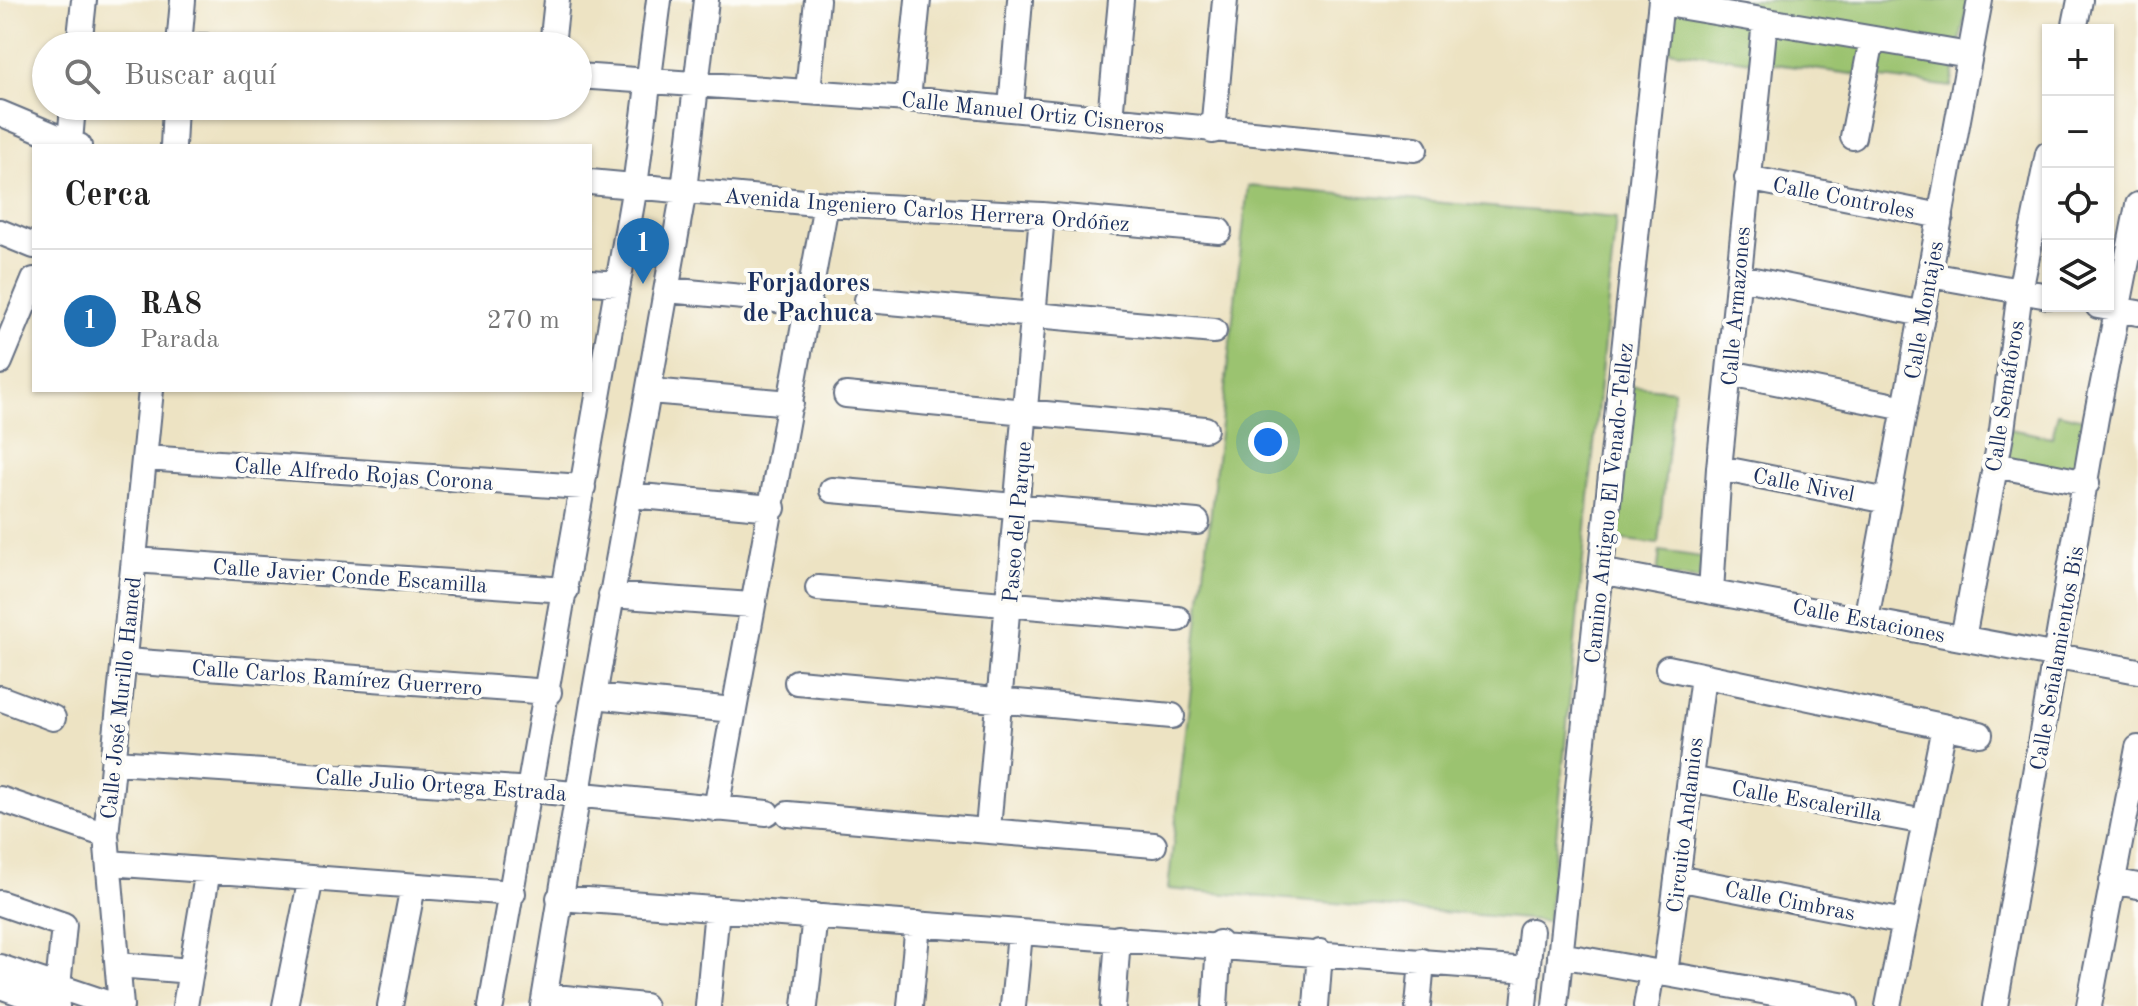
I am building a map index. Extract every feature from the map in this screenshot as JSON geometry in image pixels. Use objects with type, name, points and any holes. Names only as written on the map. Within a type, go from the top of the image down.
[{"type":"street","points":[[81,32],[84,0]]},
{"type":"street","points":[[180,32],[183,0]]},
{"type":"street","points":[[554,32],[557,0]]},
{"type":"street","points":[[491,1006],[549,692],[583,487],[595,389],[635,186],[651,81],[659,0]]},
{"type":"street","points":[[644,1006],[544,1001],[611,595],[684,190],[706,0]]},
{"type":"street","points":[[808,91],[817,0]]},
{"type":"street","points":[[908,99],[918,0]]},
{"type":"street","points":[[1011,108],[1020,0]]},
{"type":"street","points":[[1110,118],[1121,0]]},
{"type":"street","points":[[1213,131],[1225,0]]},
{"type":"street","name":"Calle Montajes","points":[[1866,620],[1980,0]]},
{"type":"street","points":[[2075,24],[2080,0]]},
{"type":"street","points":[[1661,2],[1969,55]]},
{"type":"street","name":"Camino Antiguo El Venado-Tellez","points":[[1555,1006],[1661,2]]},
{"type":"street","name":"Calle Armazones","points":[[1711,591],[1719,468],[1765,21]]},
{"type":"street","points":[[1853,137],[1872,39]]},
{"type":"street","name":"Calle Manuel Ortiz Cisneros","points":[[592,77],[1011,108],[1213,131],[1415,149]]},
{"type":"street","points":[[0,113],[75,144],[74,120]]},
{"type":"street","points":[[173,144],[174,120]]},
{"type":"street","name":"Calle Semáforos","points":[[1963,638],[1995,465],[2020,291],[2045,168]]},
{"type":"street","name":"Calle Controles","points":[[1747,178],[1941,216]]},
{"type":"street","name":"Avenida Ingeniero Carlos Herrera Ordóñez","points":[[592,182],[826,204],[1042,215],[1219,231]]},
{"type":"street","points":[[716,809],[826,204]]},
{"type":"street","name":"Calle Señalamientos Bis","points":[[1995,1006],[2138,205]]},
{"type":"street","name":"Paseo del Parque","points":[[988,829],[1042,215]]},
{"type":"street","points":[[0,232],[32,245]]},
{"type":"street","points":[[1930,275],[2042,295]]},
{"type":"street","points":[[1739,277],[1923,314]]},
{"type":"street","points":[[592,282],[618,284]]},
{"type":"street","points":[[1,354],[32,284]]},
{"type":"street","points":[[667,290],[809,303]]},
{"type":"street","points":[[867,300],[1214,331]]},
{"type":"street","points":[[1730,373],[1905,408]]},
{"type":"street","points":[[650,391],[791,403]]},
{"type":"street","name":"Calle José Murillo Hamed","points":[[118,1006],[118,965],[106,835],[151,392]]},
{"type":"street","points":[[846,395],[1025,409],[1205,429]]},
{"type":"street","name":"Calle Alfredo Rojas Corona","points":[[145,458],[583,487]]},
{"type":"street","points":[[1995,465],[2087,483]]},
{"type":"street","name":"Calle Nivel","points":[[1719,468],[1888,501]]},
{"type":"street","points":[[832,490],[1197,522]]},
{"type":"street","points":[[630,495],[773,508]]},
{"type":"street","name":"Calle Javier Conde Escamilla","points":[[134,560],[566,590]]},
{"type":"street","name":"Calle Estaciones","points":[[1600,571],[2138,671]]},
{"type":"street","points":[[818,588],[1178,619]]},
{"type":"street","points":[[611,595],[751,605]]},
{"type":"street","name":"Calle Carlos Ramírez Guerrero","points":[[126,661],[549,692]]},
{"type":"street","points":[[1668,668],[1980,734]]},
{"type":"street","name":"Circuito Andamios","points":[[1646,1006],[1659,973],[1677,878],[1703,676]]},
{"type":"street","points":[[797,682],[1172,716]]},
{"type":"street","points":[[594,696],[733,710]]},
{"type":"street","points":[[0,698],[53,718]]},
{"type":"street","points":[[1888,1006],[1944,727]]},
{"type":"street","points":[[2089,1006],[2112,881],[2134,787],[2138,748]]},
{"type":"street","name":"Calle Julio Ortega Estrada","points":[[115,762],[532,790],[716,809],[1154,845]]},
{"type":"street","name":"Calle Escalerilla","points":[[1690,779],[1925,822]]},
{"type":"street","points":[[0,799],[106,835]]},
{"type":"street","points":[[109,863],[513,893]]},
{"type":"street","points":[[185,1006],[208,870]]},
{"type":"street","points":[[285,1006],[311,878]]},
{"type":"street","name":"Calle Cimbras","points":[[1677,878],[1904,922]]},
{"type":"street","points":[[2112,881],[2138,886]]},
{"type":"street","points":[[390,1006],[413,886]]},
{"type":"street","points":[[559,898],[1020,933],[1219,943],[1528,970]]},
{"type":"street","points":[[0,903],[64,925],[55,1001]]},
{"type":"street","points":[[708,1006],[717,909]]},
{"type":"street","points":[[805,1006],[815,916]]},
{"type":"street","points":[[910,1006],[918,924]]},
{"type":"street","points":[[1524,1006],[1531,931]]},
{"type":"street","points":[[1013,1006],[1020,933]]},
{"type":"street","points":[[1113,1006],[1118,938]]},
{"type":"street","points":[[1215,1006],[1219,943]]},
{"type":"street","points":[[1316,1006],[1320,952]]},
{"type":"street","points":[[1560,955],[1659,973],[1751,998],[1846,1006]]},
{"type":"street","points":[[1418,1006],[1422,961]]},
{"type":"street","points":[[118,965],[191,971]]},
{"type":"street","points":[[0,967],[55,1001]]},
{"type":"street","points":[[0,986],[55,1001],[118,1006]]},
{"type":"green space","points":[[1661,0],[1968,0],[1951,87],[1659,49]]},
{"type":"green space","points":[[1248,186],[1616,218],[1548,921],[1168,889]]},
{"type":"green space","points":[[1625,385],[1674,390],[1658,544],[1606,538]]},
{"type":"green space","points":[[2058,413],[2092,421],[2084,480],[1998,461],[2003,428],[2052,437]]},
{"type":"green space","points":[[1660,551],[1702,557],[1699,580],[1657,575]]},
{"type":"place","name":"RA8","points":[[643,284]]},
{"type":"district","name":"Forjadores de Pachuca","points":[[808,297]]}]
